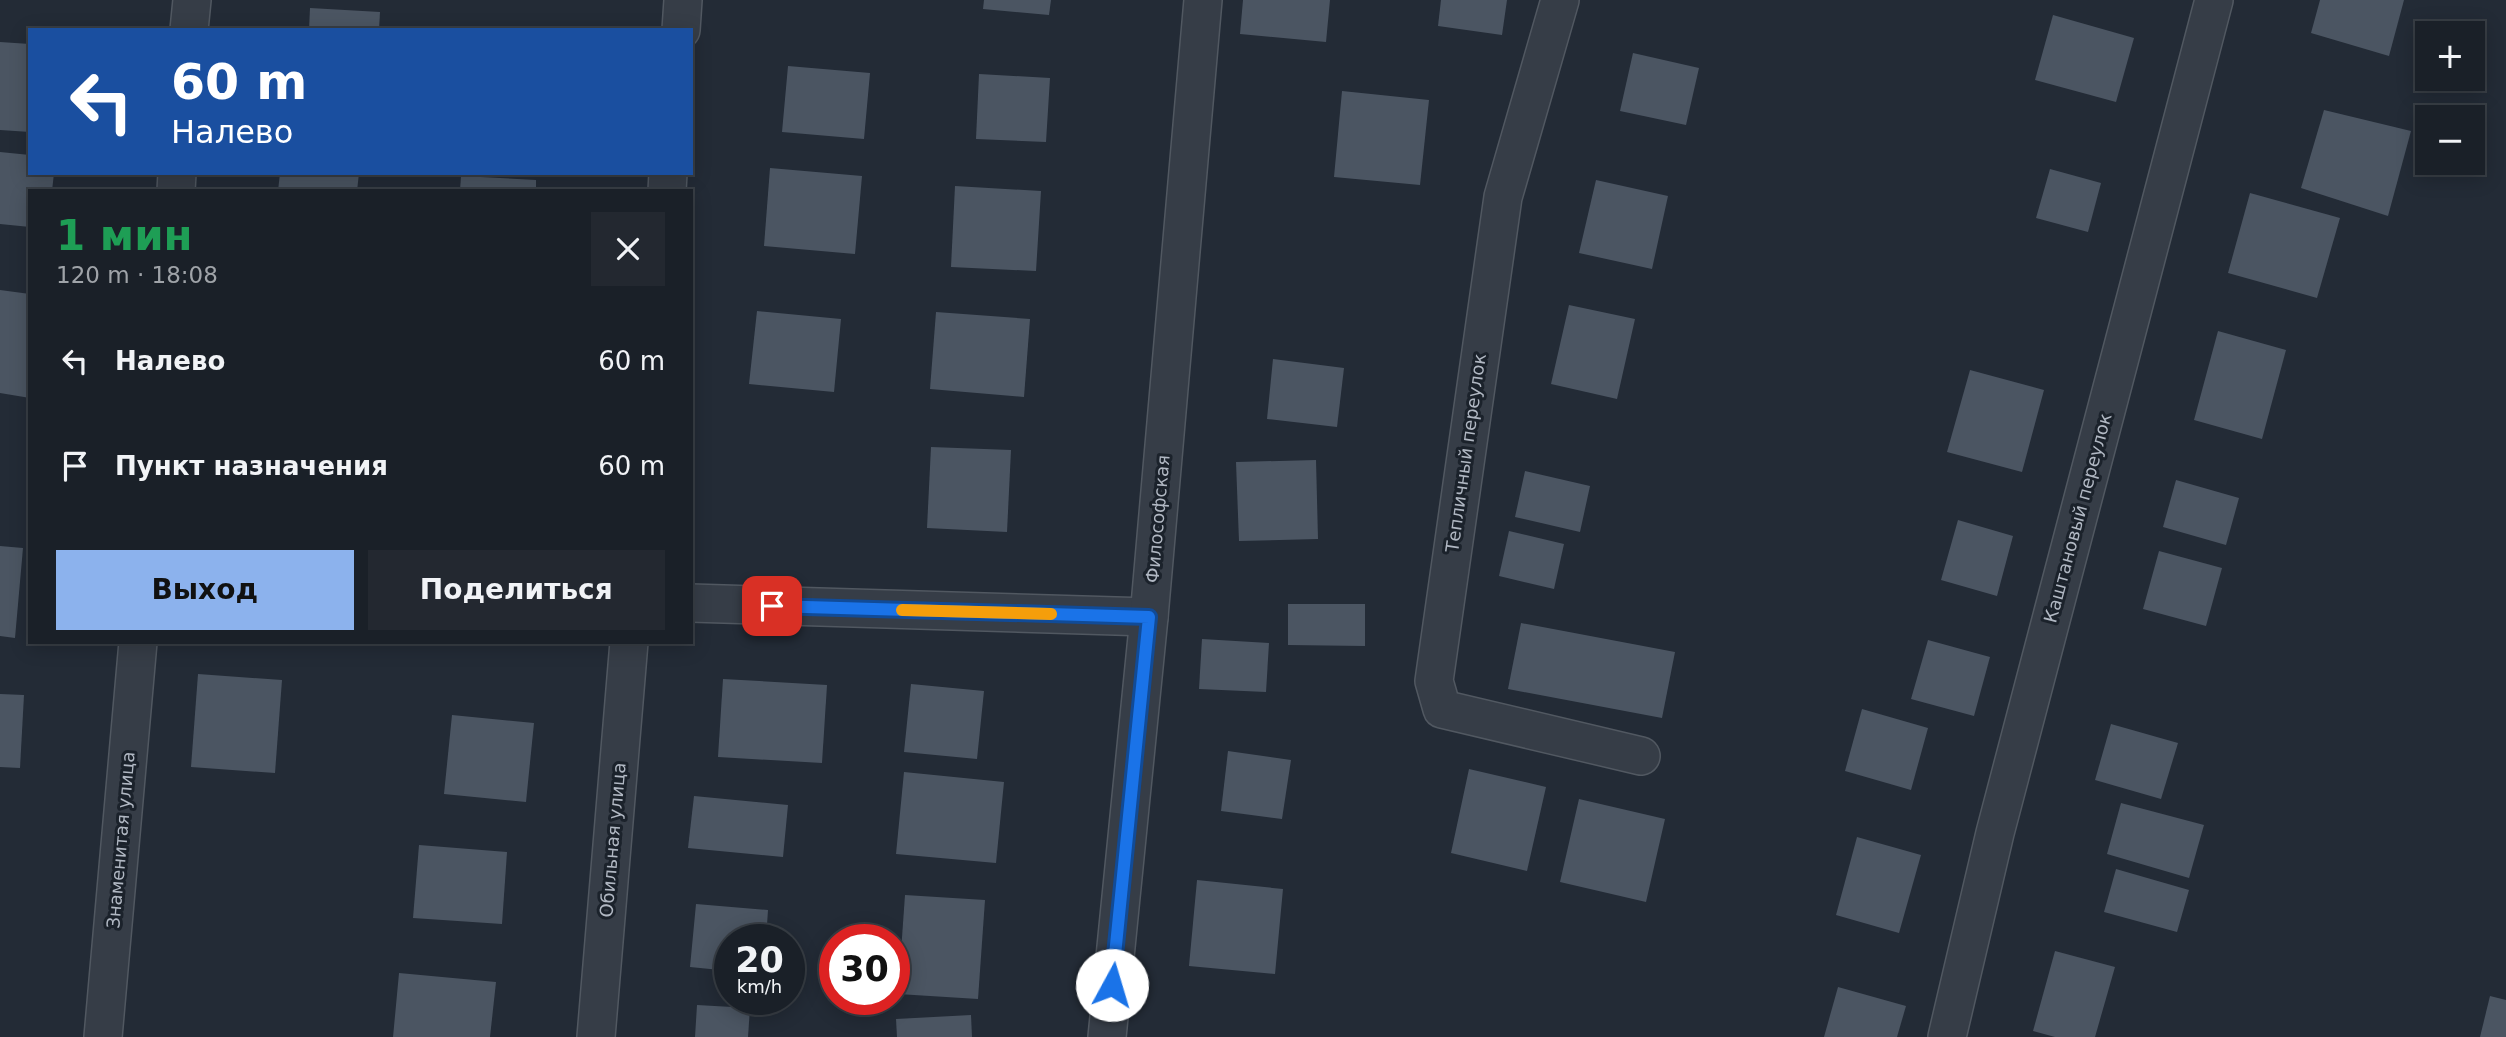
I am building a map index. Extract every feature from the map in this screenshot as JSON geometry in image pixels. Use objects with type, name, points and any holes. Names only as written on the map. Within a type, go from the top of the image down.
[{"type":"street","points":[[189,28],[191,0]]},
{"type":"street","points":[[681,28],[683,0]]},
{"type":"street","name":"Философская","points":[[1107,1037],[1149,617],[1203,0]]},
{"type":"street","name":"Тепличный переулок","points":[[1560,0],[1503,197],[1434,681],[1442,709],[1641,756]]},
{"type":"street","name":"Каштановый переулок","points":[[1947,1037],[1995,833],[2214,0]]},
{"type":"street","points":[[693,603],[1149,617]]},
{"type":"street","name":"Знаменитая улица","points":[[103,1037],[138,644]]},
{"type":"street","name":"Обильная улица","points":[[596,1037],[629,644]]},
{"type":"building","points":[[984,0],[1051,0],[1049,15],[983,9]]},
{"type":"building","points":[[1243,0],[1330,0],[1326,42],[1240,34]]},
{"type":"building","points":[[1441,0],[1507,0],[1502,35],[1438,26]]},
{"type":"building","points":[[2320,0],[2404,0],[2389,56],[2311,33]]},
{"type":"building","points":[[310,8],[380,12],[379,28],[309,28]]},
{"type":"building","points":[[2053,15],[2134,38],[2116,102],[2035,80]]},
{"type":"building","points":[[0,42],[28,44],[28,132],[0,130]]},
{"type":"building","points":[[1633,53],[1699,68],[1686,125],[1620,111]]},
{"type":"building","points":[[788,66],[870,73],[864,139],[782,132]]},
{"type":"building","points":[[979,74],[1050,78],[1046,142],[976,139]]},
{"type":"building","points":[[1342,91],[1429,100],[1420,185],[1334,177]]},
{"type":"building","points":[[2324,110],[2411,131],[2388,216],[2301,188]]},
{"type":"building","points":[[0,152],[28,155],[28,175],[54,175],[52,189],[28,189],[28,227],[0,224]]},
{"type":"building","points":[[770,168],[862,176],[855,254],[764,246]]},
{"type":"building","points":[[2050,169],[2101,183],[2088,232],[2036,218]]},
{"type":"building","points":[[280,175],[359,175],[357,189],[278,189]]},
{"type":"building","points":[[461,176],[536,180],[536,189],[460,189]]},
{"type":"building","points":[[1596,180],[1668,196],[1652,269],[1579,253]]},
{"type":"building","points":[[955,186],[1041,191],[1036,271],[951,267]]},
{"type":"building","points":[[2250,193],[2340,218],[2317,298],[2228,273]]},
{"type":"building","points":[[0,290],[28,294],[28,398],[0,393]]},
{"type":"building","points":[[1569,305],[1635,319],[1617,399],[1551,384]]},
{"type":"building","points":[[757,311],[841,319],[834,392],[749,384]]},
{"type":"building","points":[[936,312],[1030,319],[1024,397],[930,389]]},
{"type":"building","points":[[2218,331],[2286,350],[2262,439],[2194,420]]},
{"type":"building","points":[[1273,359],[1344,368],[1337,427],[1267,419]]},
{"type":"building","points":[[1970,370],[2044,390],[2022,472],[1947,452]]},
{"type":"building","points":[[931,447],[1011,450],[1007,532],[927,528]]},
{"type":"building","points":[[1316,460],[1318,539],[1239,541],[1236,462]]},
{"type":"building","points":[[1525,471],[1590,486],[1580,532],[1515,517]]},
{"type":"building","points":[[2176,480],[2239,498],[2226,545],[2163,527]]},
{"type":"building","points":[[1958,520],[2013,536],[1997,596],[1941,580]]},
{"type":"building","points":[[1509,531],[1564,544],[1554,589],[1499,576]]},
{"type":"building","points":[[0,546],[23,548],[15,638],[0,636]]},
{"type":"building","points":[[2159,551],[2222,568],[2206,626],[2143,609]]},
{"type":"building","points":[[1288,604],[1365,604],[1365,646],[1288,645]]},
{"type":"building","points":[[1521,623],[1675,652],[1662,718],[1508,689]]},
{"type":"building","points":[[1202,639],[1269,643],[1266,692],[1199,689]]},
{"type":"building","points":[[1928,640],[1990,657],[1974,716],[1911,699]]},
{"type":"building","points":[[198,674],[282,680],[275,773],[191,767]]},
{"type":"building","points":[[723,679],[827,685],[822,763],[718,757]]},
{"type":"building","points":[[911,684],[984,691],[977,759],[904,752]]},
{"type":"building","points":[[0,694],[24,695],[20,768],[0,767]]},
{"type":"building","points":[[1862,709],[1928,728],[1911,790],[1845,771]]},
{"type":"building","points":[[452,715],[534,723],[526,802],[444,794]]},
{"type":"building","points":[[2111,724],[2178,743],[2161,799],[2095,780]]},
{"type":"building","points":[[1228,751],[1291,760],[1282,819],[1221,811]]},
{"type":"building","points":[[1469,769],[1546,787],[1527,871],[1451,853]]},
{"type":"building","points":[[904,772],[1004,782],[996,863],[896,854]]},
{"type":"building","points":[[694,796],[788,805],[783,857],[688,848]]},
{"type":"building","points":[[1579,799],[1665,819],[1646,902],[1560,882]]},
{"type":"building","points":[[2121,803],[2204,825],[2189,878],[2107,854]]},
{"type":"building","points":[[1857,837],[1921,855],[1899,933],[1836,915]]},
{"type":"building","points":[[419,845],[507,852],[502,924],[413,918]]},
{"type":"building","points":[[2116,869],[2189,890],[2177,932],[2104,912]]},
{"type":"building","points":[[1197,880],[1283,889],[1275,974],[1189,966]]},
{"type":"building","points":[[905,895],[985,900],[978,999],[910,995],[910,924],[903,924]]},
{"type":"building","points":[[696,904],[768,910],[767,924],[714,924],[714,969],[690,967]]},
{"type":"building","points":[[2055,951],[2115,967],[2095,1037],[2055,1037],[2033,1031]]},
{"type":"building","points":[[399,973],[496,982],[490,1037],[393,1037]]},
{"type":"building","points":[[1838,987],[1906,1006],[1897,1037],[1824,1037]]},
{"type":"building","points":[[2490,996],[2506,1000],[2506,1037],[2480,1037]]},
{"type":"building","points":[[697,1005],[714,1006],[714,1015],[750,1015],[748,1037],[695,1037]]},
{"type":"building","points":[[971,1015],[972,1037],[897,1037],[896,1019]]},
{"type":"slow traffic","points":[[902,610],[1051,614]]},
{"type":"route","points":[[772,606],[1149,617],[1112,985]]}]
